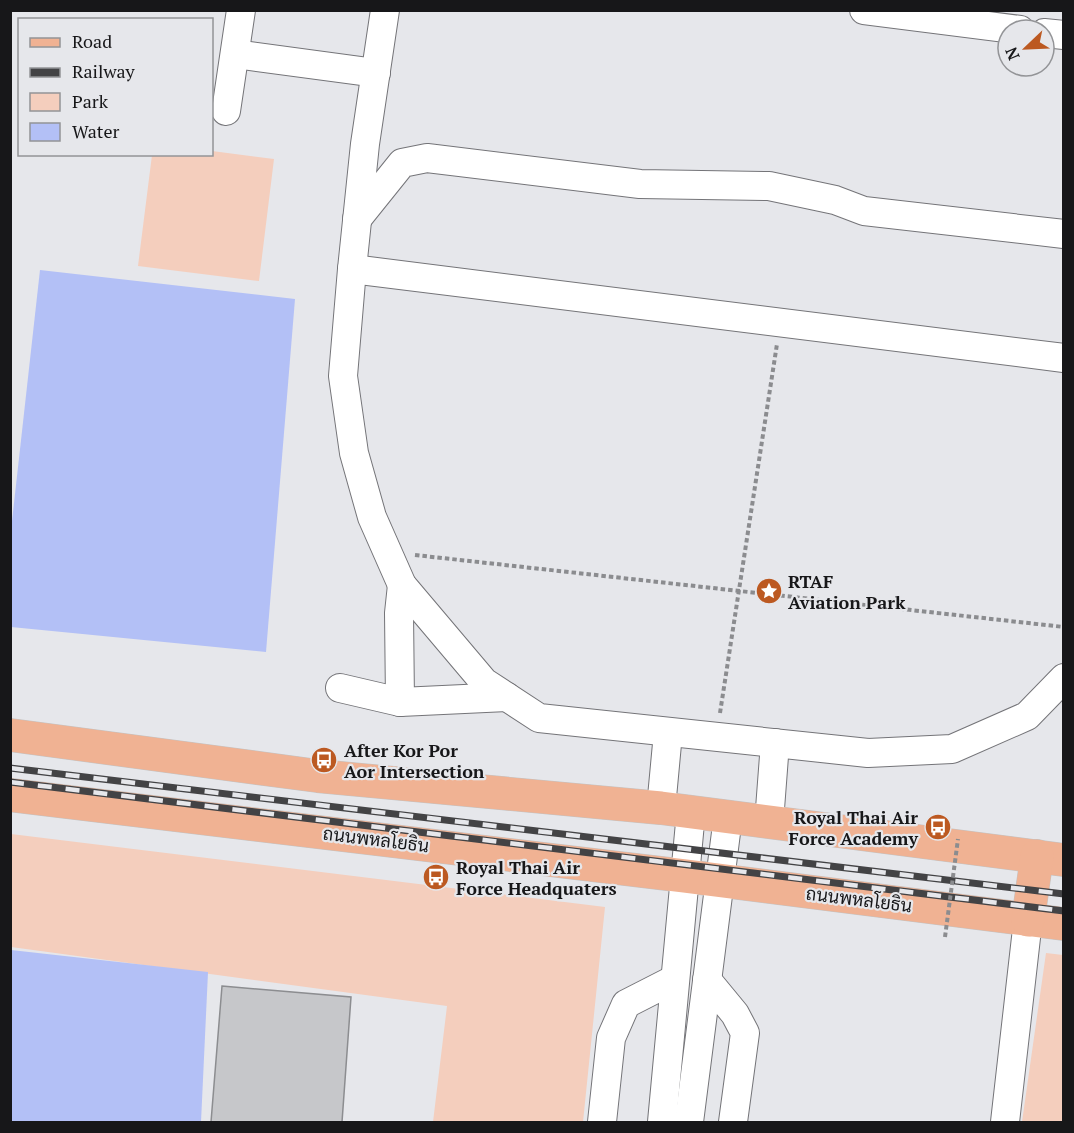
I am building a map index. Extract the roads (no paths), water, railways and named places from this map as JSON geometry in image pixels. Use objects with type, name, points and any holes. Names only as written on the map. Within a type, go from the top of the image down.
[{"type":"main road","points":[[10,735],[318,776],[676,810],[1050,858],[1028,920]]},
{"type":"main road","name":"ถนนพหลโยธิน","points":[[10,795],[1064,924]]},
{"type":"lane","points":[[226,111],[241,10]]},
{"type":"lane","points":[[385,10],[365,144],[343,376],[354,453],[372,517],[402,585],[484,682],[539,718],[868,753],[952,749],[1027,716],[1064,678]]},
{"type":"lane","points":[[864,10],[996,27]]},
{"type":"lane","points":[[235,54],[376,73]]},
{"type":"lane","points":[[357,219],[402,163],[427,158],[640,184],[769,186],[835,200],[864,210],[1064,234]]},
{"type":"lane","points":[[352,269],[1064,358]]},
{"type":"lane","points":[[400,702],[399,613],[402,585]]},
{"type":"lane","points":[[340,688],[400,702],[507,697]]},
{"type":"lane","points":[[662,1122],[685,876],[668,733]]},
{"type":"lane","points":[[769,822],[775,743]]},
{"type":"lane","points":[[689,1122],[728,817]]},
{"type":"lane","points":[[1005,1122],[1028,920]]},
{"type":"lane","points":[[602,1122],[611,1038],[626,1005],[675,979]]},
{"type":"lane","points":[[706,980],[735,1014],[745,1033],[733,1122]]},
{"type":"water","points":[[40,270],[295,299],[266,652],[11,627],[11,530]]},
{"type":"water","points":[[11,950],[208,972],[201,1122],[11,1122]]},
{"type":"railway","points":[[10,768],[1064,894]]},
{"type":"railway","points":[[10,782],[1064,911]]},
{"type":"place","name":"RTAF Aviation Park","points":[[769,591]]},
{"type":"place","name":"After Kor Por Aor Intersection","points":[[324,760]]},
{"type":"place","name":"Royal Thai Air Force Academy","points":[[938,827]]},
{"type":"place","name":"Royal Thai Air Force Headquaters","points":[[436,877]]}]
